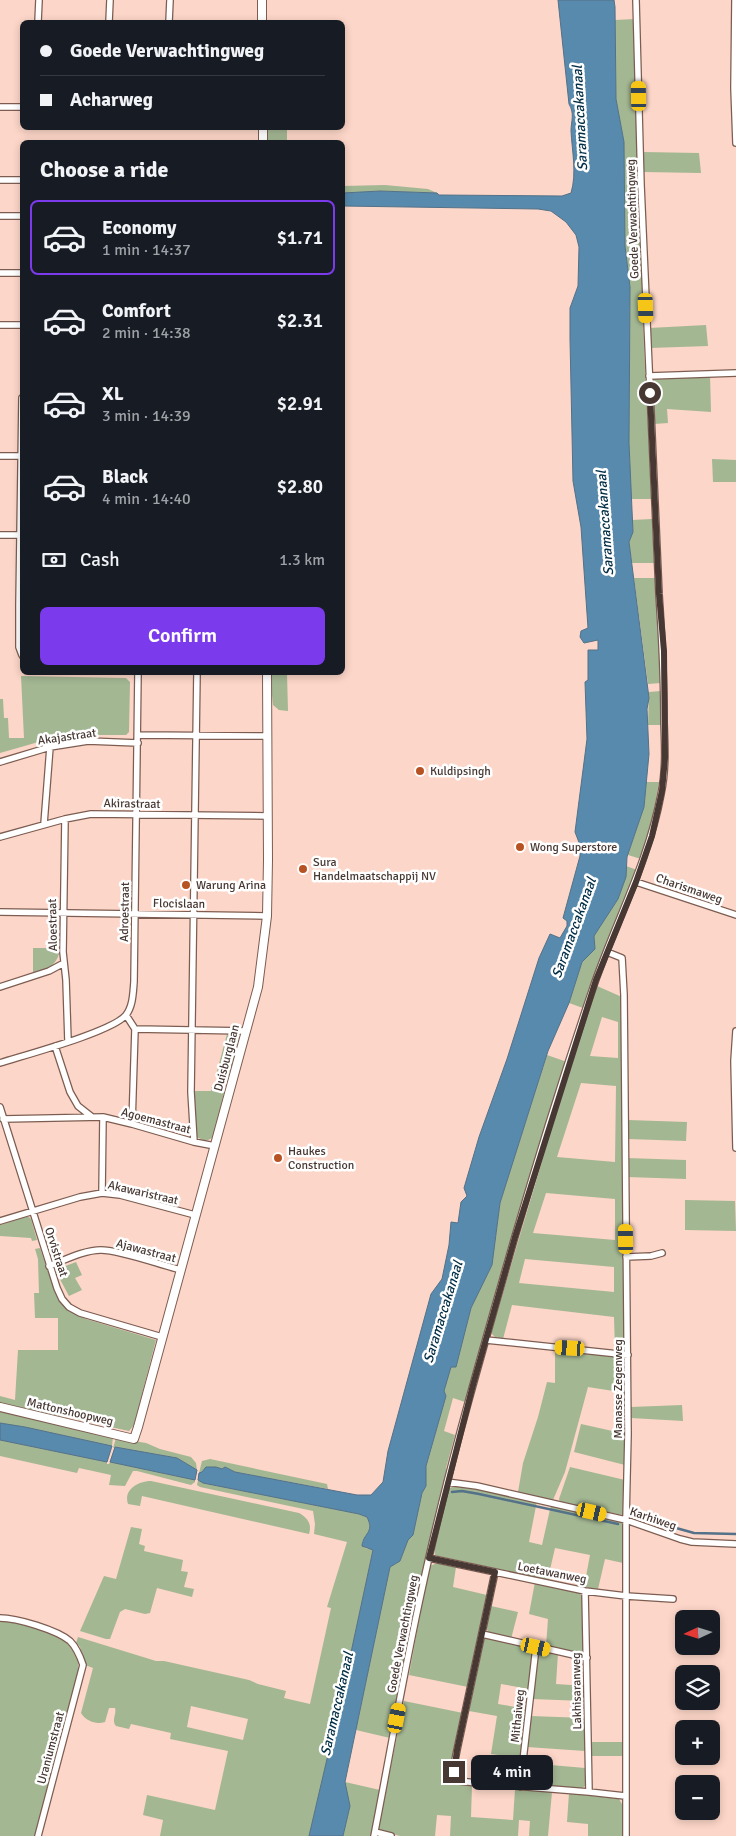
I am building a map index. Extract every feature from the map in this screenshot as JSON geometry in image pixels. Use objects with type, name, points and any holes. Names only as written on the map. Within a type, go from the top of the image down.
[{"type":"street","points":[[38,20],[39,0]]},
{"type":"street","points":[[109,20],[110,0]]},
{"type":"street","points":[[169,20],[170,0]]},
{"type":"street","points":[[262,0],[262,20]]},
{"type":"street","name":"Goede Verwachtingweg","points":[[374,1834],[429,1558],[447,1482],[486,1340],[515,1237],[557,1101],[596,980],[636,882],[652,836],[662,791],[665,758],[664,651],[659,594],[649,376],[636,0]]},
{"type":"street","points":[[736,0],[734,88],[736,143]]},
{"type":"street","points":[[0,107],[20,107]]},
{"type":"street","points":[[0,180],[20,180]]},
{"type":"street","points":[[0,216],[20,216]]},
{"type":"street","points":[[0,273],[20,273]]},
{"type":"street","points":[[0,325],[20,325]]},
{"type":"street","points":[[649,376],[736,373]]},
{"type":"street","points":[[0,456],[20,456]]},
{"type":"street","points":[[0,535],[20,535]]},
{"type":"street","points":[[20,626],[20,650]]},
{"type":"street","name":"Adroestraat","points":[[126,1015],[131,1005],[133,994],[138,675]]},
{"type":"street","points":[[194,1142],[191,1092],[197,675]]},
{"type":"street","name":"Duisburglaan","points":[[134,1439],[258,987],[267,916],[266,675]]},
{"type":"street","points":[[138,734],[267,736]]},
{"type":"street","name":"Akajastraat","points":[[0,762],[50,747],[88,741],[138,743]]},
{"type":"street","points":[[44,824],[50,747]]},
{"type":"street","name":"Akirastraat","points":[[0,837],[44,824],[91,814],[268,816]]},
{"type":"street","name":"Aloestraat","points":[[0,986],[49,971],[64,963],[65,819]]},
{"type":"street","name":"Charismaweg","points":[[636,882],[736,916]]},
{"type":"street","name":"Flocislaan","points":[[0,912],[267,916]]},
{"type":"street","name":"Manasse Zegenweg","points":[[608,952],[622,958],[623,963],[628,1355],[626,1836]]},
{"type":"street","points":[[64,963],[68,1041]]},
{"type":"street","points":[[0,1063],[109,1027],[126,1015],[135,1029],[132,1124]]},
{"type":"street","points":[[135,1029],[246,1031]]},
{"type":"street","points":[[736,1031],[734,1060],[736,1148]]},
{"type":"street","points":[[56,1046],[70,1092],[78,1106],[92,1117]]},
{"type":"street","name":"Orvistraat","points":[[0,1107],[49,1266],[62,1299],[74,1310],[91,1317],[162,1337]]},
{"type":"street","points":[[102,1117],[102,1193]]},
{"type":"street","name":"Agoemastraat","points":[[4,1119],[102,1117],[215,1146]]},
{"type":"street","name":"Akawaristraat","points":[[0,1221],[102,1193],[120,1195],[195,1215]]},
{"type":"street","name":"Ajawastraat","points":[[49,1266],[92,1251],[101,1250],[180,1270]]},
{"type":"street","points":[[626,1257],[651,1256],[662,1253]]},
{"type":"street","points":[[486,1340],[628,1355]]},
{"type":"street","name":"Mattonshoopweg","points":[[0,1407],[134,1439]]},
{"type":"street","name":"Karhiweg","points":[[447,1482],[477,1486],[626,1520],[680,1540],[736,1544]]},
{"type":"street","name":"Loetawanweg","points":[[429,1558],[585,1591],[673,1599]]},
{"type":"street","points":[[495,1572],[457,1750],[455,1777],[459,1781],[625,1796]]},
{"type":"street","name":"Lakhisaranweg","points":[[585,1591],[589,1792]]},
{"type":"street","name":"Uraniumstraat","points":[[0,1618],[9,1618],[32,1624],[68,1640],[78,1652],[83,1665],[38,1836]]},
{"type":"street","points":[[482,1634],[587,1658]]},
{"type":"street","name":"Mithaiweg","points":[[520,1787],[536,1647]]},
{"type":"street","points":[[374,1834],[391,1836]]},
{"type":"green space","points":[[635,19],[644,349],[652,499],[631,499],[629,443],[630,287],[625,246],[624,142],[616,99],[615,20]]},
{"type":"green space","points":[[268,130],[287,130],[287,140],[268,140]]},
{"type":"green space","points":[[643,152],[699,153],[701,173],[644,172]]},
{"type":"green space","points":[[385,185],[428,189],[437,193],[380,191],[345,193],[345,186]]},
{"type":"green space","points":[[706,325],[708,346],[650,348],[649,328]]},
{"type":"green space","points":[[710,374],[711,412],[667,409],[668,423],[654,424],[653,379]]},
{"type":"green space","points":[[712,459],[736,460],[736,482],[713,482]]},
{"type":"green space","points":[[652,519],[654,563],[632,563],[629,542],[633,532],[632,520]]},
{"type":"green space","points":[[634,578],[655,578],[661,683],[648,684]]},
{"type":"green space","points":[[270,675],[287,675],[288,711],[279,710],[273,705]]},
{"type":"green space","points":[[21,676],[126,678],[130,682],[129,732],[126,735],[63,735],[0,753],[0,699],[3,699],[4,718],[8,718],[9,738],[24,738]]},
{"type":"green space","points":[[661,691],[662,725],[648,725],[649,692]]},
{"type":"green space","points":[[646,782],[659,782],[650,832],[641,859],[628,855],[644,807]]},
{"type":"green space","points":[[626,866],[637,870],[583,1008],[569,1003],[582,962],[595,949],[594,936],[618,899],[626,877]]},
{"type":"green space","points":[[33,948],[60,948],[57,958],[52,965],[33,973]]},
{"type":"green space","points":[[597,986],[622,997],[625,1348],[622,1351],[615,1351],[614,1317],[512,1305],[503,1339],[495,1337],[491,1333],[553,1124]],"holes":[[[602,1017],[618,1022],[618,1058],[590,1056]],[[581,1083],[616,1086],[615,1162],[557,1157]],[[546,1193],[615,1199],[615,1240],[533,1233]],[[525,1259],[614,1267],[614,1292],[519,1283]]]},
{"type":"green space","points":[[227,1034],[238,1034],[240,1037],[229,1077],[216,1075]]},
{"type":"green space","points":[[547,1055],[567,1062],[512,1236],[465,1402],[453,1398],[444,1431],[455,1435],[422,1575],[390,1738],[356,1730],[390,1567],[400,1561],[408,1540],[413,1535],[422,1493],[426,1486],[426,1466],[446,1396],[444,1391],[451,1366],[456,1367],[471,1308],[492,1265],[500,1203]]},
{"type":"green space","points":[[211,1087],[225,1088],[214,1135],[206,1141],[196,1137],[193,1091],[211,1091]]},
{"type":"green space","points":[[628,1120],[687,1122],[686,1141],[628,1139]]},
{"type":"green space","points":[[627,1158],[686,1160],[686,1179],[627,1177]]},
{"type":"green space","points":[[685,1200],[735,1201],[736,1231],[685,1230]]},
{"type":"green space","points":[[24,1217],[31,1219],[37,1240],[32,1241],[31,1238],[0,1236],[0,1225]]},
{"type":"green space","points":[[40,1248],[55,1292],[67,1309],[86,1319],[156,1340],[134,1425],[129,1431],[0,1403],[0,1396],[15,1400],[18,1350],[58,1350],[58,1318],[35,1318],[34,1293],[39,1293],[38,1259],[35,1249]]},
{"type":"green space","points":[[76,1262],[82,1275],[75,1278],[82,1290],[69,1296],[55,1270]]},
{"type":"green space","points":[[555,1349],[625,1358],[626,1393],[588,1387],[565,1472],[553,1500],[518,1492],[523,1463],[547,1382],[555,1383]]},
{"type":"green space","points":[[682,1405],[683,1421],[631,1418],[631,1407]]},
{"type":"green space","points":[[0,1411],[113,1437],[112,1446],[0,1423]]},
{"type":"green space","points":[[581,1424],[626,1434],[625,1465],[574,1452]]},
{"type":"green space","points":[[116,1438],[146,1443],[160,1449],[191,1457],[196,1463],[197,1470],[177,1458],[113,1448]]},
{"type":"green space","points":[[0,1440],[107,1462],[107,1464],[110,1462],[195,1480],[195,1482],[191,1485],[133,1471],[125,1486],[109,1485],[111,1475],[79,1468],[77,1473],[0,1456]]},
{"type":"green space","points":[[210,1459],[327,1484],[328,1489],[235,1472],[225,1467],[222,1469],[216,1467],[199,1473],[202,1461]]},
{"type":"green space","points":[[570,1467],[625,1480],[623,1515],[560,1502],[559,1499]]},
{"type":"green space","points":[[198,1480],[203,1483],[359,1514],[367,1517],[369,1521],[369,1530],[362,1542],[365,1548],[373,1550],[309,1836],[160,1836],[163,1820],[143,1815],[147,1795],[215,1810],[228,1751],[170,1739],[171,1733],[131,1724],[129,1729],[116,1726],[114,1722],[115,1708],[109,1708],[105,1722],[102,1723],[91,1722],[81,1713],[93,1668],[85,1665],[80,1647],[76,1643],[78,1637],[156,1661],[164,1661],[249,1680],[286,1691],[284,1698],[310,1704],[331,1608],[327,1607],[347,1542],[314,1534],[313,1511],[197,1485]],"holes":[[[191,1706],[248,1719],[243,1740],[187,1727]]]},
{"type":"green space","points":[[151,1481],[299,1513],[308,1522],[310,1527],[309,1534],[142,1496],[140,1506],[128,1504],[128,1494],[133,1487],[142,1482]]},
{"type":"green space","points":[[454,1486],[475,1488],[537,1501],[529,1542],[542,1545],[551,1505],[622,1521],[623,1563],[605,1559],[598,1589],[584,1587],[590,1555],[555,1548],[549,1580],[435,1555],[434,1546],[448,1489]]},
{"type":"green space","points":[[131,1527],[142,1529],[139,1544],[145,1546],[144,1551],[183,1560],[181,1571],[188,1572],[184,1587],[194,1589],[192,1597],[157,1588],[150,1613],[145,1614],[125,1609],[120,1612],[110,1639],[80,1631],[104,1576],[116,1579]]},
{"type":"green space","points":[[437,1563],[456,1567],[453,1587],[487,1595],[468,1687],[409,1675],[427,1576],[430,1566]]},
{"type":"green space","points":[[535,1582],[580,1593],[583,1600],[583,1650],[580,1654],[546,1646],[548,1619],[529,1614]]},
{"type":"green space","points":[[491,1606],[518,1612],[511,1639],[489,1633],[487,1630],[487,1617]]},
{"type":"green space","points":[[0,1621],[18,1623],[39,1629],[59,1638],[73,1649],[78,1663],[79,1671],[35,1836],[0,1836]]},
{"type":"green space","points":[[485,1638],[532,1648],[534,1651],[529,1689],[501,1684],[498,1704],[527,1709],[522,1758],[491,1754],[497,1716],[469,1711],[482,1642]]},
{"type":"green space","points":[[539,1650],[558,1653],[556,1684],[585,1686],[584,1701],[532,1699]]},
{"type":"green space","points":[[404,1701],[463,1713],[452,1774],[457,1782],[472,1785],[471,1817],[513,1820],[515,1789],[552,1792],[548,1836],[529,1836],[530,1821],[519,1820],[518,1836],[450,1836],[451,1816],[437,1815],[435,1836],[400,1836],[378,1830]]},
{"type":"green space","points":[[531,1716],[585,1718],[585,1751],[527,1747]]},
{"type":"green space","points":[[591,1742],[623,1742],[623,1756],[591,1756]]},
{"type":"green space","points":[[528,1763],[585,1768],[585,1786],[581,1789],[527,1784]]},
{"type":"green space","points":[[345,1782],[380,1790],[371,1836],[343,1836],[350,1806]]},
{"type":"green space","points":[[569,1793],[619,1799],[623,1806],[623,1836],[588,1836],[588,1824],[567,1822]]},
{"type":"water","name":"Saramaccakanaal","points":[[558,0],[614,0],[616,99],[624,142],[625,246],[630,287],[629,443],[633,532],[629,542],[649,698],[647,709],[649,754],[644,807],[627,857],[626,877],[618,899],[594,936],[595,949],[582,962],[569,1003],[548,1051],[500,1203],[492,1265],[471,1308],[456,1367],[451,1367],[444,1391],[446,1396],[426,1466],[426,1486],[422,1493],[413,1535],[408,1540],[400,1561],[390,1567],[345,1782],[350,1806],[343,1836],[309,1836],[373,1550],[362,1546],[369,1530],[369,1522],[367,1517],[359,1514],[203,1483],[198,1480],[199,1473],[206,1467],[222,1469],[225,1467],[235,1472],[357,1495],[371,1495],[383,1482],[388,1451],[431,1294],[442,1279],[449,1245],[451,1222],[458,1223],[461,1202],[467,1196],[464,1188],[479,1137],[507,1059],[539,958],[550,934],[560,938],[567,926],[567,921],[563,918],[580,856],[580,845],[575,832],[587,739],[585,682],[588,680],[588,650],[598,650],[598,640],[584,643],[580,637],[581,631],[588,628],[581,527],[573,481],[570,308],[578,286],[579,247],[576,235],[566,222],[551,211],[538,209],[345,206],[345,193],[380,191],[437,193],[439,195],[562,196],[571,193],[574,170],[571,131],[572,114],[569,104]]},
{"type":"water","points":[[0,1423],[112,1446],[107,1462],[0,1440]]},
{"type":"water","points":[[115,1447],[177,1458],[197,1470],[195,1480],[110,1462]]},
{"type":"waterway","points":[[452,1492],[462,1491],[479,1494],[618,1524]]},
{"type":"waterway","points":[[669,1526],[694,1533],[736,1534]]},
{"type":"place","name":"Kuldipsingh","points":[[420,771]]},
{"type":"place","name":"Wong Superstore","points":[[520,847]]},
{"type":"place","name":"Sura Handelmaatschappij NV","points":[[303,869]]},
{"type":"place","name":"Warung Arina","points":[[186,885]]},
{"type":"place","name":"Haukes Construction","points":[[278,1158]]},
{"type":"route","points":[[454,1772],[495,1572],[429,1558],[447,1482],[515,1237],[596,980],[636,882],[652,836],[662,791],[665,758],[664,651],[659,594],[650,393]]}]
